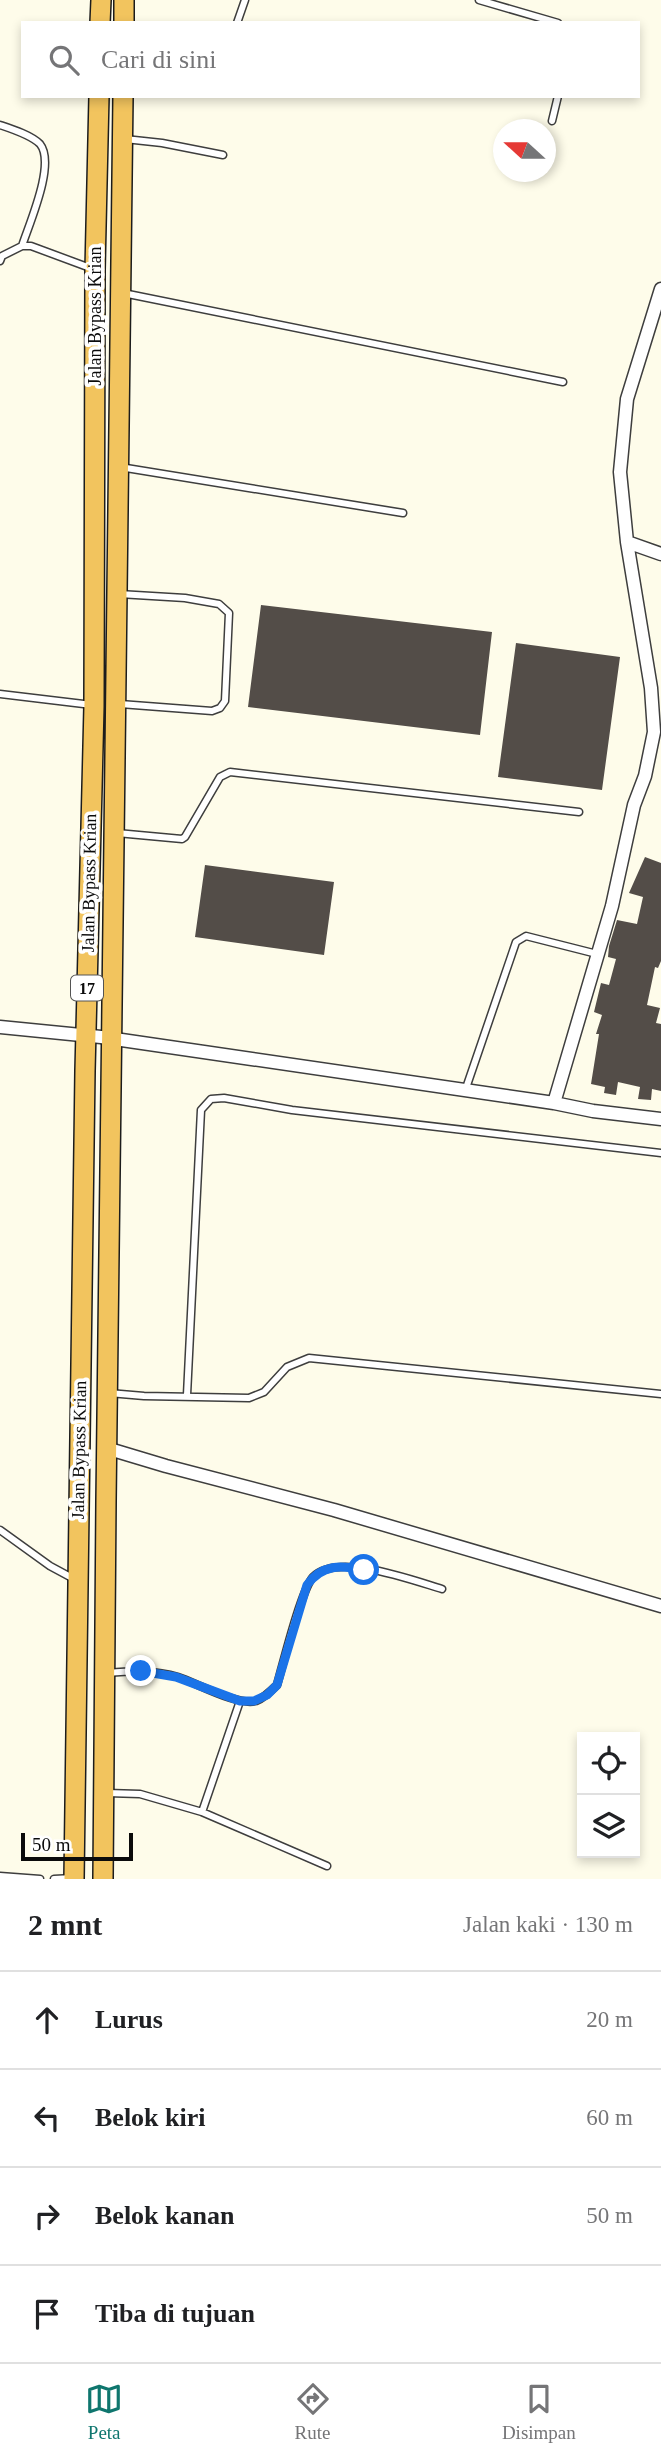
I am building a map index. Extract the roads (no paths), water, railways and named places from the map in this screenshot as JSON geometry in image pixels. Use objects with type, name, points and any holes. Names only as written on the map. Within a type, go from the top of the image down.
[{"type":"highway","points":[[100,21],[101,0]]},
{"type":"highway","points":[[124,0],[124,21]]},
{"type":"highway","name":"Jalan Bypass Krian","points":[[74,1878],[86,1035],[94,706],[95,270],[99,98]]},
{"type":"highway","name":"Jalan Bypass Krian","points":[[103,1879],[123,98]]},
{"type":"street","points":[[554,1103],[612,906],[634,805],[645,776],[654,732],[651,688],[627,542],[620,472],[627,399],[661,289]]},
{"type":"street","points":[[627,542],[661,554]]},
{"type":"street","points":[[0,1027],[113,1038],[661,1119]]},
{"type":"street","points":[[106,1448],[334,1510],[661,1606]]},
{"type":"lane","points":[[238,21],[245,0]]},
{"type":"lane","points":[[479,0],[551,21]]},
{"type":"lane","points":[[552,119],[558,98]]},
{"type":"lane","points":[[0,125],[18,131],[40,144],[45,156],[44,181],[22,246]]},
{"type":"lane","points":[[123,139],[162,143],[223,155]]},
{"type":"lane","points":[[0,261],[2,256],[22,246],[32,246],[95,270]]},
{"type":"lane","points":[[121,293],[563,382]]},
{"type":"lane","points":[[118,466],[404,513]]},
{"type":"lane","points":[[117,594],[185,598],[219,604],[229,613],[225,701],[220,708],[212,711],[117,704]]},
{"type":"lane","points":[[0,694],[94,706]]},
{"type":"lane","points":[[115,833],[177,840],[185,837],[220,777],[230,772],[579,812]]},
{"type":"lane","points":[[466,1091],[512,946],[519,938],[526,936],[597,954]]},
{"type":"lane","points":[[187,1395],[201,1110],[211,1099],[224,1098],[292,1110],[661,1153]]},
{"type":"lane","points":[[108,1392],[144,1396],[249,1398],[264,1392],[287,1367],[309,1358],[661,1394]]},
{"type":"lane","points":[[0,1530],[50,1566],[77,1581]]},
{"type":"lane","points":[[104,1673],[141,1671],[176,1677],[240,1701],[254,1701],[267,1695],[277,1685],[307,1585],[322,1570],[346,1566],[442,1589]]},
{"type":"lane","points":[[202,1812],[240,1701]]},
{"type":"lane","points":[[104,1793],[140,1794],[202,1812],[327,1867]]},
{"type":"lane","points":[[0,1876],[40,1879]]},
{"type":"lane","points":[[54,1879],[74,1878]]}]
